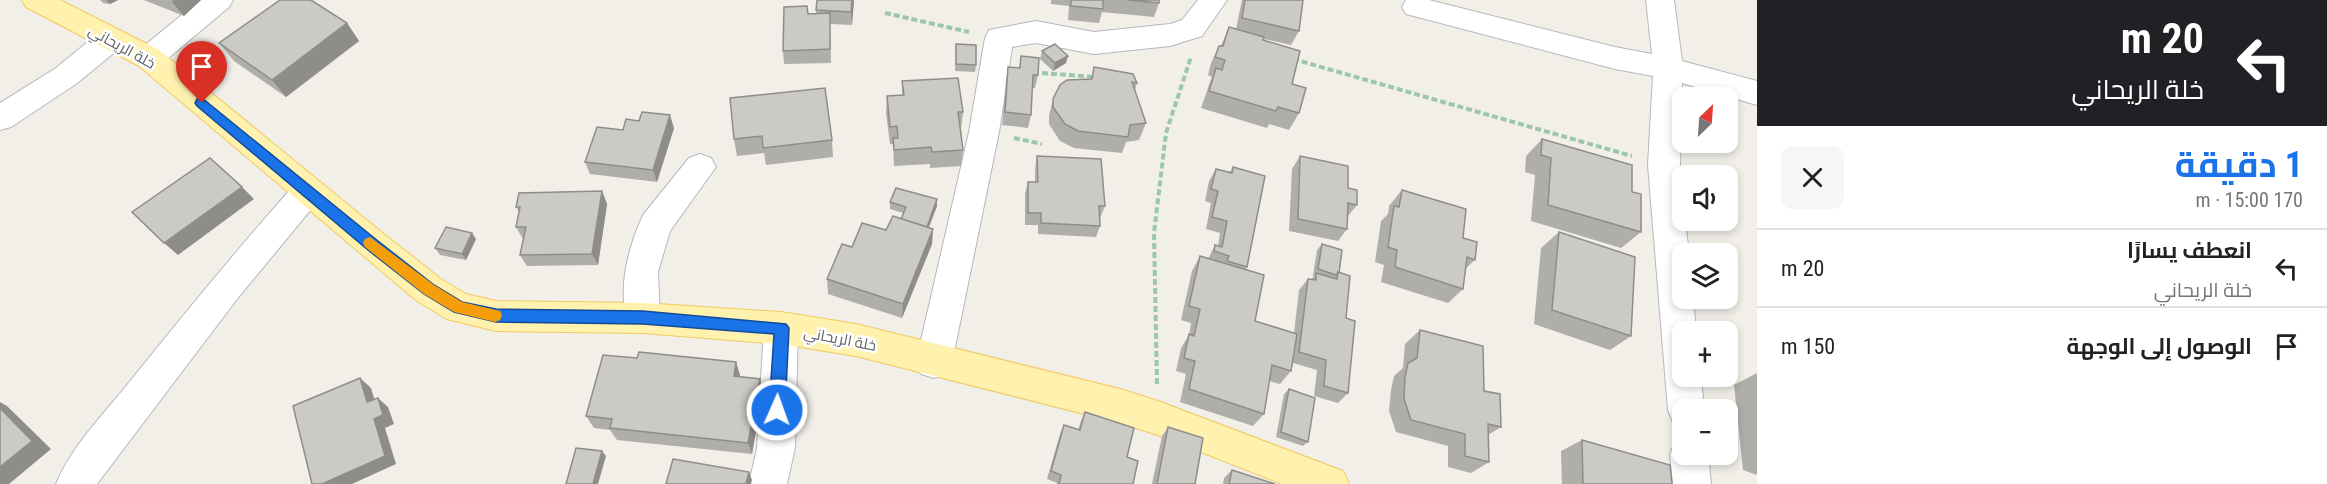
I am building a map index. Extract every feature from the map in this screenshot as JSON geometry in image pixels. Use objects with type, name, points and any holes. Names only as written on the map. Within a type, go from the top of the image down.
[{"type":"main road","name":"خلة الريحاني","points":[[36,0],[149,58],[307,192],[429,290],[459,308],[496,316],[643,318],[781,328],[856,340],[934,362],[1120,406],[1158,418],[1330,484]]},
{"type":"street","points":[[149,58],[219,0]]},
{"type":"street","points":[[934,362],[984,132],[999,38],[1036,32],[1094,43],[1170,34],[1192,28],[1213,0]]},
{"type":"street","points":[[1660,0],[1668,69],[1664,165],[1685,399]]},
{"type":"street","points":[[1416,7],[1757,93]]},
{"type":"street","points":[[0,118],[66,76],[111,39]]},
{"type":"street","points":[[643,318],[641,272],[655,225],[700,167]]},
{"type":"street","points":[[75,484],[95,454],[225,288],[307,192]]},
{"type":"street","points":[[768,484],[776,448],[781,328]]},
{"type":"street","points":[[1690,465],[1692,484]]},
{"type":"path","points":[[885,14],[999,38]]},
{"type":"path","points":[[1158,418],[1154,233],[1166,133],[1192,54]]},
{"type":"path","points":[[1290,58],[1664,165]]},
{"type":"building","points":[[280,0],[311,0],[347,23],[272,80],[219,43]]},
{"type":"building","points":[[817,0],[852,0],[851,12],[816,10]]},
{"type":"building","points":[[1071,0],[1103,0],[1103,9],[1071,6]]},
{"type":"building","points":[[1128,0],[1159,0],[1159,3]]},
{"type":"building","points":[[1245,0],[1303,0],[1299,31],[1242,18]]},
{"type":"building","points":[[807,6],[808,14],[830,13],[830,49],[783,51],[784,7]]},
{"type":"building","points":[[1229,27],[1300,51],[1292,84],[1306,88],[1299,113],[1278,107],[1276,111],[1209,91],[1216,68],[1222,70],[1225,60],[1215,57],[1219,46],[1223,46]]},
{"type":"building","points":[[956,44],[976,45],[976,65],[956,64]]},
{"type":"building","points":[[1055,44],[1068,56],[1055,63],[1042,51]]},
{"type":"building","points":[[1021,56],[1039,58],[1038,75],[1033,75],[1031,115],[1005,112],[1008,67],[1020,68]]},
{"type":"building","points":[[1094,67],[1133,74],[1137,83],[1132,82],[1146,123],[1130,125],[1128,137],[1078,131],[1065,124],[1053,107],[1053,99],[1060,85],[1067,80],[1092,79]]},
{"type":"building","points":[[958,78],[963,112],[958,112],[963,150],[932,152],[931,147],[894,150],[893,138],[898,138],[897,126],[890,127],[887,96],[904,95],[902,81]]},
{"type":"building","points":[[825,88],[832,140],[763,148],[762,136],[734,139],[730,98]]},
{"type":"building","points":[[642,112],[670,115],[653,170],[585,162],[597,127],[623,130],[626,119],[639,121]]},
{"type":"building","points":[[1542,139],[1632,165],[1632,192],[1641,194],[1641,232],[1548,205],[1551,158],[1541,155]]},
{"type":"building","points":[[1037,156],[1101,159],[1105,206],[1099,206],[1100,226],[1041,223],[1041,213],[1028,213],[1028,182],[1038,182]]},
{"type":"building","points":[[1300,156],[1348,166],[1348,188],[1357,190],[1357,205],[1348,203],[1347,229],[1298,219]]},
{"type":"building","points":[[210,158],[242,187],[164,243],[132,212]]},
{"type":"building","points":[[1233,167],[1265,176],[1247,267],[1227,261],[1229,256],[1214,251],[1215,245],[1222,247],[1227,221],[1212,217],[1218,191],[1211,189],[1216,169],[1232,173]]},
{"type":"building","points":[[896,188],[937,199],[927,227],[901,219],[906,207],[890,202]]},
{"type":"building","points":[[1402,190],[1466,209],[1463,238],[1477,242],[1475,260],[1467,257],[1463,289],[1395,267],[1397,250],[1388,247],[1394,206],[1399,207]]},
{"type":"building","points":[[602,191],[592,254],[520,255],[526,227],[516,227],[520,207],[516,207],[519,193]]},
{"type":"building","points":[[893,216],[933,229],[903,304],[827,279],[842,244],[852,247],[862,223],[886,230]]},
{"type":"building","points":[[446,227],[472,233],[462,254],[435,248]]},
{"type":"building","points":[[1559,232],[1635,257],[1631,336],[1552,310]]},
{"type":"building","points":[[1322,244],[1342,250],[1339,273],[1336,275],[1318,269]]},
{"type":"building","points":[[1200,256],[1264,275],[1255,321],[1297,334],[1291,371],[1272,365],[1264,414],[1189,389],[1195,361],[1184,358],[1189,334],[1194,336],[1200,309],[1189,306]]},
{"type":"building","points":[[1338,272],[1350,276],[1346,318],[1355,321],[1348,393],[1324,386],[1326,360],[1299,352],[1308,279],[1316,280],[1316,273],[1337,279]]},
{"type":"building","points":[[1420,330],[1483,346],[1484,391],[1500,394],[1501,427],[1488,424],[1489,462],[1465,456],[1465,434],[1411,420],[1404,399],[1405,377],[1408,363],[1417,358]]},
{"type":"building","points":[[639,352],[736,362],[734,376],[760,379],[748,443],[610,428],[612,419],[586,416],[603,355],[637,358]]},
{"type":"building","points":[[360,378],[367,402],[378,398],[383,415],[374,419],[385,456],[322,484],[312,484],[293,406]]},
{"type":"building","points":[[1289,389],[1315,398],[1308,442],[1281,432]]},
{"type":"building","points":[[0,408],[32,441],[0,467]]},
{"type":"building","points":[[1085,412],[1134,428],[1127,457],[1138,461],[1133,484],[1059,484],[1061,475],[1051,471],[1064,425],[1080,430]]},
{"type":"building","points":[[1168,427],[1203,438],[1195,484],[1157,484]]},
{"type":"building","points":[[1582,440],[1670,465],[1672,484],[1583,484]]},
{"type":"building","points":[[576,448],[602,451],[593,484],[566,484]]},
{"type":"building","points":[[673,459],[749,472],[746,484],[666,484]]},
{"type":"building","points":[[1232,470],[1275,484],[1229,484]]},
{"type":"slow traffic","points":[[370,243],[429,290],[459,308],[495,315]]},
{"type":"route","points":[[202,103],[307,192],[429,290],[459,308],[496,316],[643,318],[781,328],[777,410]]}]
